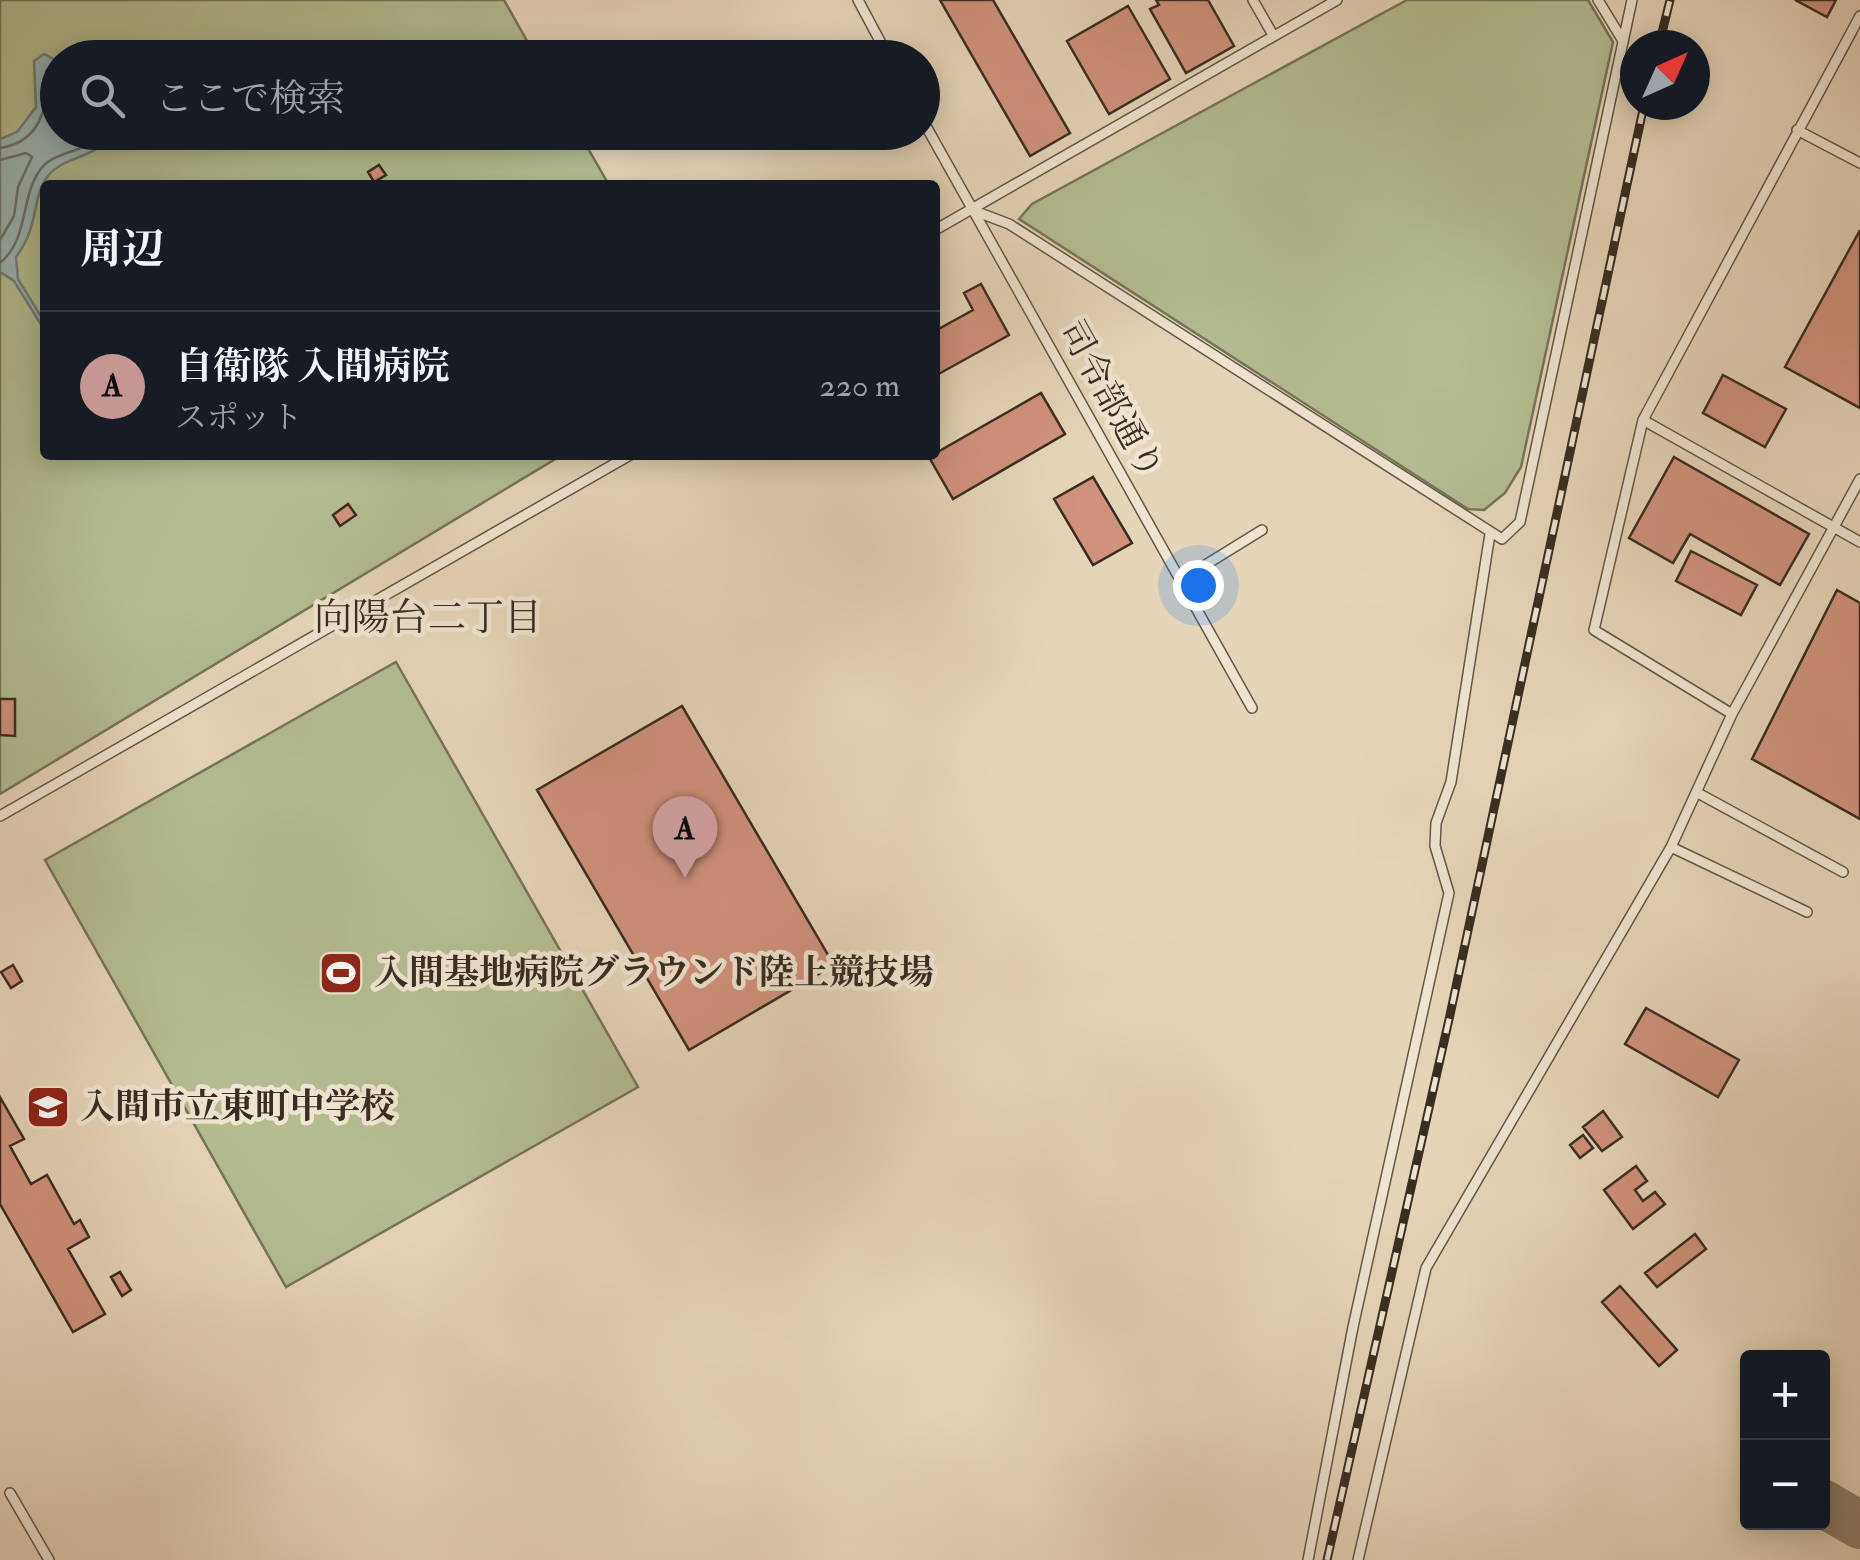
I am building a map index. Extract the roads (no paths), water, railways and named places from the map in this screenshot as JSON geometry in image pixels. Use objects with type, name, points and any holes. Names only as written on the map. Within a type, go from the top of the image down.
[{"type":"lane","points":[[858,0],[879,40]]},
{"type":"lane","points":[[1253,0],[1273,35]]},
{"type":"lane","points":[[940,227],[1337,0]]},
{"type":"lane","points":[[1598,0],[1620,36]]},
{"type":"lane","points":[[1625,30],[1632,0]]},
{"type":"lane","points":[[1732,714],[1594,630],[1642,420],[1860,16]]},
{"type":"lane","points":[[972,210],[1008,224],[1502,539],[1520,522],[1620,55]]},
{"type":"lane","points":[[1797,130],[1860,163]]},
{"type":"lane","name":"司令部通り","points":[[939,150],[1252,708]]},
{"type":"lane","points":[[1642,420],[1860,542]]},
{"type":"lane","points":[[0,816],[621,460]]},
{"type":"lane","points":[[1358,1560],[1426,1268],[1671,847],[1732,714],[1860,479]]},
{"type":"lane","points":[[1181,580],[1262,530]]},
{"type":"lane","points":[[1308,1560],[1353,1327],[1449,893],[1449,879],[1435,846],[1436,822],[1451,782],[1490,534]]},
{"type":"lane","points":[[1696,792],[1844,872]]},
{"type":"lane","points":[[1671,847],[1807,912]]},
{"type":"lane","points":[[10,1493],[50,1560]]},
{"type":"water","points":[[40,57],[40,150],[94,150],[40,180],[29,234],[16,257],[18,279],[40,315],[40,323],[14,281],[0,272],[0,139],[17,132],[36,107],[34,61]]},
{"type":"railway","points":[[1663,30],[1670,0]]},
{"type":"railway","points":[[1327,1560],[1450,1015],[1641,120]]},
{"type":"place","name":"自衛隊 入間病院","points":[[685,878]]},
{"type":"place","name":"入間基地病院グラウンド陸上競技場","points":[[341,973]]},
{"type":"place","name":"入間市立東町中学校","points":[[48,1107]]},
{"type":"district","name":"向陽台二丁目","points":[[428,618]]}]
